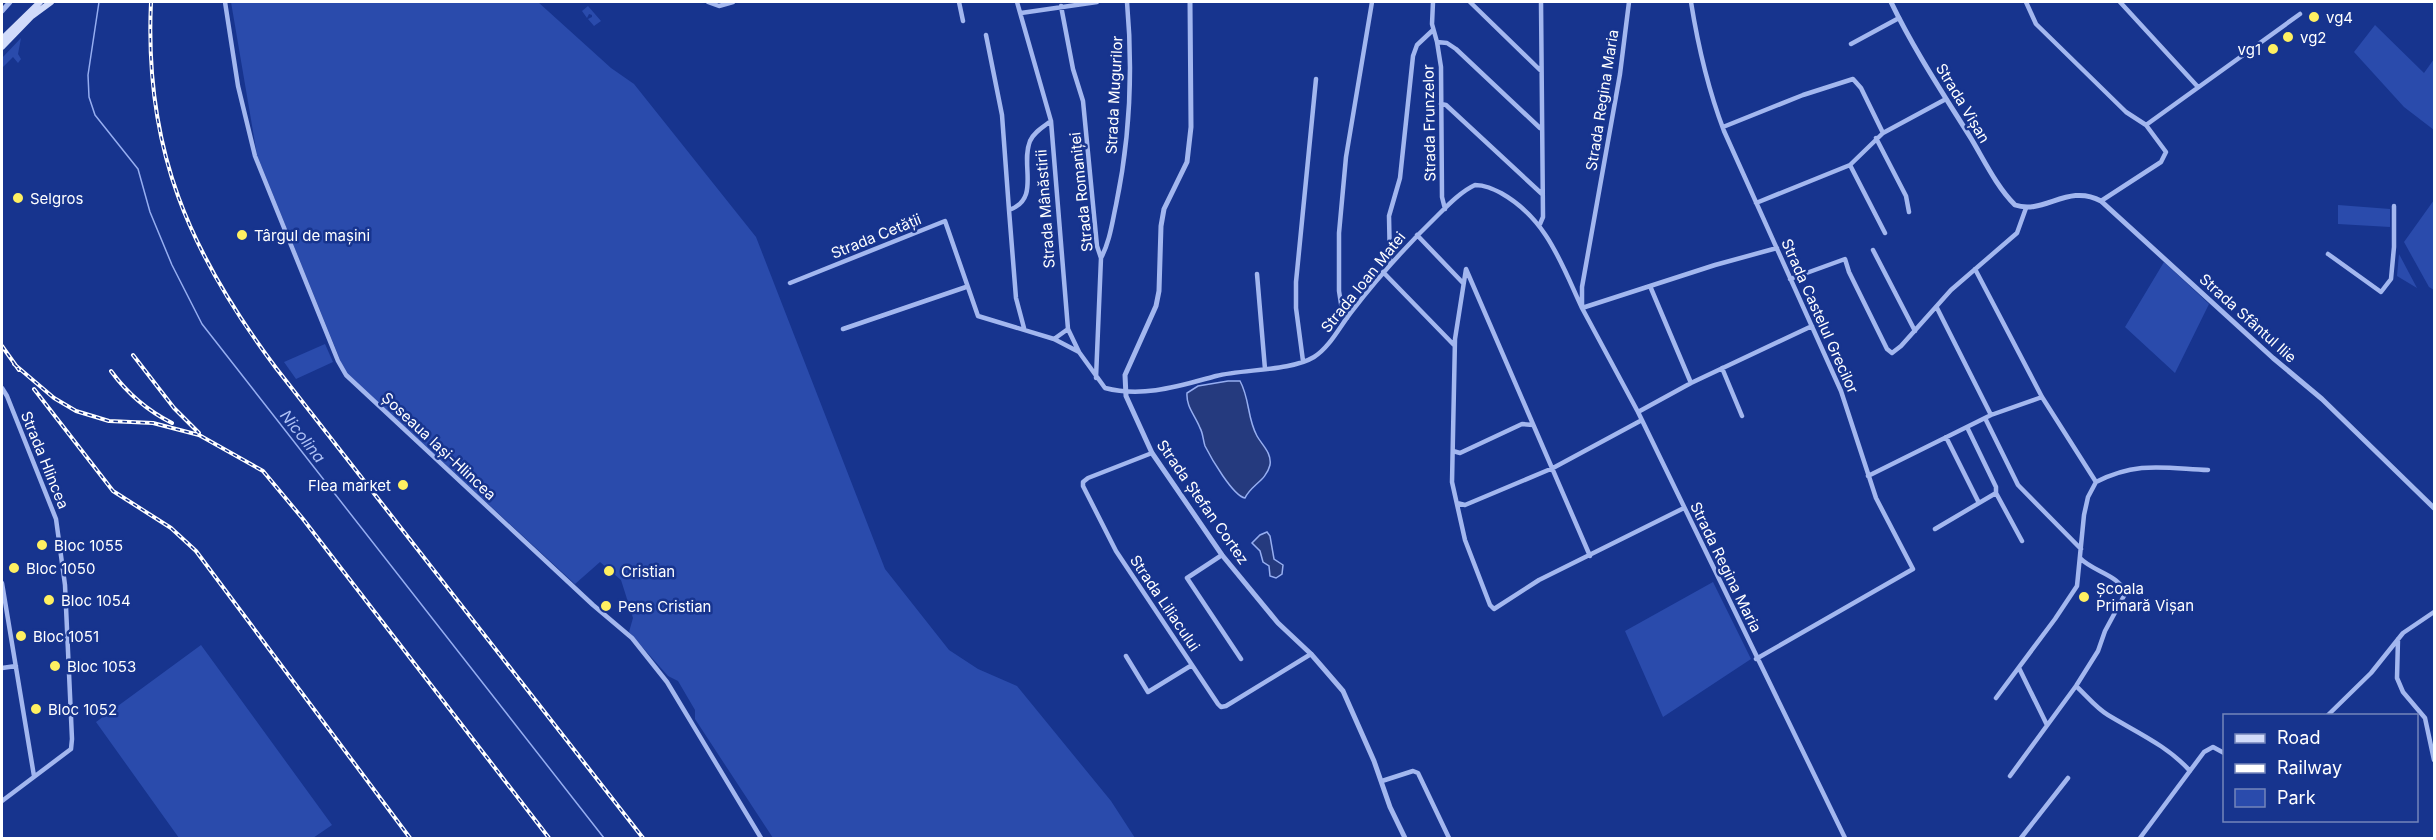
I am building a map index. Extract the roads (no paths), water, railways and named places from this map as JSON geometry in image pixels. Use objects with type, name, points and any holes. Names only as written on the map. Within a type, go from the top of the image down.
[{"type":"main road","points":[[2,47],[12,32],[40,2]]},
{"type":"main road","points":[[2,39],[51,2]]},
{"type":"street","points":[[2,11],[10,2]]},
{"type":"street","name":"Șoseaua Iași-Hlincea","points":[[225,2],[238,86],[255,156],[338,361],[346,375],[632,639],[667,682],[761,838]]},
{"type":"street","points":[[708,2],[719,6],[733,2]]},
{"type":"street","points":[[959,2],[963,21]]},
{"type":"street","name":"Strada Mânăstirii","points":[[1017,2],[1051,121],[1058,235],[1068,329],[1078,352],[1105,388],[1125,392]]},
{"type":"street","points":[[1021,13],[1097,2]]},
{"type":"street","name":"Strada Mugurilor","points":[[1101,258],[1108,245],[1128,128],[1130,40],[1127,2]]},
{"type":"street","points":[[1125,392],[1125,375],[1156,306],[1164,209],[1187,162],[1191,127],[1190,2]]},
{"type":"street","points":[[1347,318],[1342,310],[1339,291],[1339,233],[1346,157],[1372,2]]},
{"type":"street","name":"Strada Frunzelor","points":[[1433,2],[1432,30],[1437,42],[1441,67],[1442,197],[1445,209]]},
{"type":"street","points":[[1470,2],[1540,70]]},
{"type":"street","points":[[1540,2],[1543,217],[1540,224]]},
{"type":"street","name":"Strada Regina Maria","points":[[1629,2],[1620,74],[1582,287],[1582,308],[1642,420],[1756,659],[1845,838]]},
{"type":"street","name":"Strada Castelul Grecilor","points":[[1691,2],[1700,51],[1714,105],[1841,390],[1876,498],[1913,569],[1756,659]]},
{"type":"street","name":"Strada Vișan","points":[[1891,2],[1946,99],[2002,189],[2015,205],[2025,208]]},
{"type":"street","points":[[1790,279],[1845,260],[1889,352],[1892,353],[1897,351],[1916,331],[1951,290],[2017,232],[2025,208],[2073,195],[2085,195],[2102,201],[2164,159],[2166,152],[2146,125],[2127,112],[2036,24],[2026,2]]},
{"type":"street","points":[[2120,2],[2198,87]]},
{"type":"street","name":"Strada Romaniței","points":[[1061,6],[1072,69],[1083,101],[1101,258],[1096,378]]},
{"type":"street","points":[[2146,125],[2300,14]]},
{"type":"street","points":[[1851,44],[1899,18]]},
{"type":"street","points":[[1390,264],[1388,255],[1389,216],[1400,178],[1413,56],[1417,45],[1432,30]]},
{"type":"street","points":[[986,35],[1002,115],[1016,298],[1024,328]]},
{"type":"street","points":[[1437,42],[1447,43],[1456,48],[1540,128]]},
{"type":"street","points":[[1303,361],[1296,308],[1296,282],[1316,79]]},
{"type":"street","points":[[1723,127],[1803,95],[1853,79],[1862,88],[1882,133]]},
{"type":"street","points":[[1756,203],[1850,165],[1882,133],[1946,99]]},
{"type":"street","points":[[1441,104],[1446,105],[1542,194]]},
{"type":"street","points":[[1009,210],[1019,207],[1025,197],[1028,150],[1032,138],[1051,121]]},
{"type":"street","points":[[1876,138],[1906,196],[1910,212]]},
{"type":"street","points":[[1850,165],[1885,233]]},
{"type":"street","name":"Strada Ioan Matei","points":[[1125,392],[1170,388],[1238,372],[1265,369],[1303,361],[1322,351],[1390,264],[1417,235],[1471,187],[1483,185],[1511,199],[1540,224],[1582,308]]},
{"type":"street","name":"Strada Sfântul Ilie","points":[[2102,201],[2273,358],[2322,399],[2434,508]]},
{"type":"street","points":[[2328,254],[2381,292],[2391,279],[2394,206]]},
{"type":"street","name":"Strada Cetății","points":[[790,283],[945,221],[978,316],[1024,328],[1054,339],[1078,352]]},
{"type":"street","points":[[1417,235],[1464,283]]},
{"type":"street","points":[[1582,308],[1777,248]]},
{"type":"street","points":[[1873,250],[1916,331]]},
{"type":"street","points":[[1590,556],[1466,269],[1455,346],[1452,483],[1472,564],[1490,605],[1494,609],[1539,580],[1590,556],[1684,508]]},
{"type":"street","points":[[1975,269],[2042,397],[2096,482]]},
{"type":"street","points":[[1383,272],[1455,346]]},
{"type":"street","points":[[1257,274],[1265,369]]},
{"type":"street","points":[[843,329],[966,286]]},
{"type":"street","points":[[1650,286],[1691,383]]},
{"type":"street","points":[[1937,308],[1991,415]]},
{"type":"street","points":[[1638,412],[1691,383],[1812,326]]},
{"type":"street","points":[[1054,339],[1068,329]]},
{"type":"street","points":[[1722,368],[1742,416]]},
{"type":"street","name":"Strada Hlincea","points":[[2,388],[56,519],[66,609],[72,739],[72,747],[68,752],[2,801]]},
{"type":"street","name":"Strada Ștefan Cortez","points":[[1125,392],[1127,401],[1152,453],[1222,555],[1278,622],[1311,654],[1343,691],[1405,838]]},
{"type":"street","points":[[1868,476],[1991,415],[2042,397]]},
{"type":"street","points":[[1985,418],[2018,485],[2081,549]]},
{"type":"street","points":[[1457,503],[1465,505],[1553,468],[1642,420]]},
{"type":"street","points":[[1453,451],[1460,453],[1522,424],[1533,425]]},
{"type":"street","points":[[1967,427],[1996,487],[1996,493],[2022,541]]},
{"type":"street","points":[[1946,437],[1979,503]]},
{"type":"street","name":"Strada Liliacului","points":[[1152,453],[1088,478],[1083,482],[1083,486],[1116,552],[1221,707],[1311,654]]},
{"type":"street","points":[[1996,698],[2077,586],[2086,506],[2096,482],[2129,469],[2155,466],[2208,470]]},
{"type":"street","points":[[1935,529],[1996,493]]},
{"type":"street","points":[[1222,555],[1187,578],[1241,659]]},
{"type":"street","points":[[2010,776],[2076,686],[2098,651],[2105,631],[2125,594],[2117,581],[2086,564],[2080,557]]},
{"type":"street","points":[[2,583],[34,776]]},
{"type":"street","points":[[2329,714],[2371,673],[2398,639],[2434,612]]},
{"type":"street","points":[[2398,639],[2397,678],[2403,692],[2425,718],[2434,760]]},
{"type":"street","points":[[1126,656],[1148,692],[1192,665]]},
{"type":"street","points":[[2,668],[16,666]]},
{"type":"street","points":[[2019,668],[2047,725]]},
{"type":"street","points":[[2076,686],[2107,714],[2124,722],[2181,761],[2190,771]]},
{"type":"street","points":[[2140,838],[2209,748],[2216,748],[2223,752]]},
{"type":"street","points":[[1382,781],[1413,771],[1418,773],[1449,838]]},
{"type":"street","points":[[2021,838],[2068,778]]},
{"type":"waterway","name":"Nicolina","points":[[99,2],[88,75],[89,97],[95,115],[138,169],[150,212],[172,265],[202,324],[604,838]]},
{"type":"railway","points":[[151,2],[151,55],[155,105],[165,152],[178,197],[196,240],[219,283],[276,368],[643,838]]},
{"type":"railway","points":[[2,346],[19,370]]},
{"type":"railway","points":[[133,355],[174,408],[199,433]]},
{"type":"railway","points":[[14,364],[54,398],[76,411],[109,421],[153,423],[199,435],[263,471],[303,519],[549,838]]},
{"type":"railway","points":[[111,371],[138,401],[172,423]]},
{"type":"railway","points":[[34,389],[113,491],[171,528],[196,551],[410,838]]},
{"type":"place","name":"vg4","points":[[2314,17]]},
{"type":"place","name":"vg2","points":[[2288,37]]},
{"type":"place","name":"vg1","points":[[2273,49]]},
{"type":"place","name":"Selgros","points":[[18,198]]},
{"type":"place","name":"Târgul de mașini","points":[[242,235]]},
{"type":"place","name":"Flea market","points":[[403,485]]},
{"type":"place","name":"Bloc 1055","points":[[42,545]]},
{"type":"place","name":"Bloc 1050","points":[[14,568]]},
{"type":"place","name":"Cristian","points":[[609,571]]},
{"type":"place","name":"Școala Primară Vișan","points":[[2084,597]]},
{"type":"place","name":"Bloc 1054","points":[[49,600]]},
{"type":"place","name":"Pens Cristian","points":[[606,606]]},
{"type":"place","name":"Bloc 1051","points":[[21,636]]},
{"type":"place","name":"Bloc 1053","points":[[55,666]]},
{"type":"place","name":"Bloc 1052","points":[[36,709]]}]
